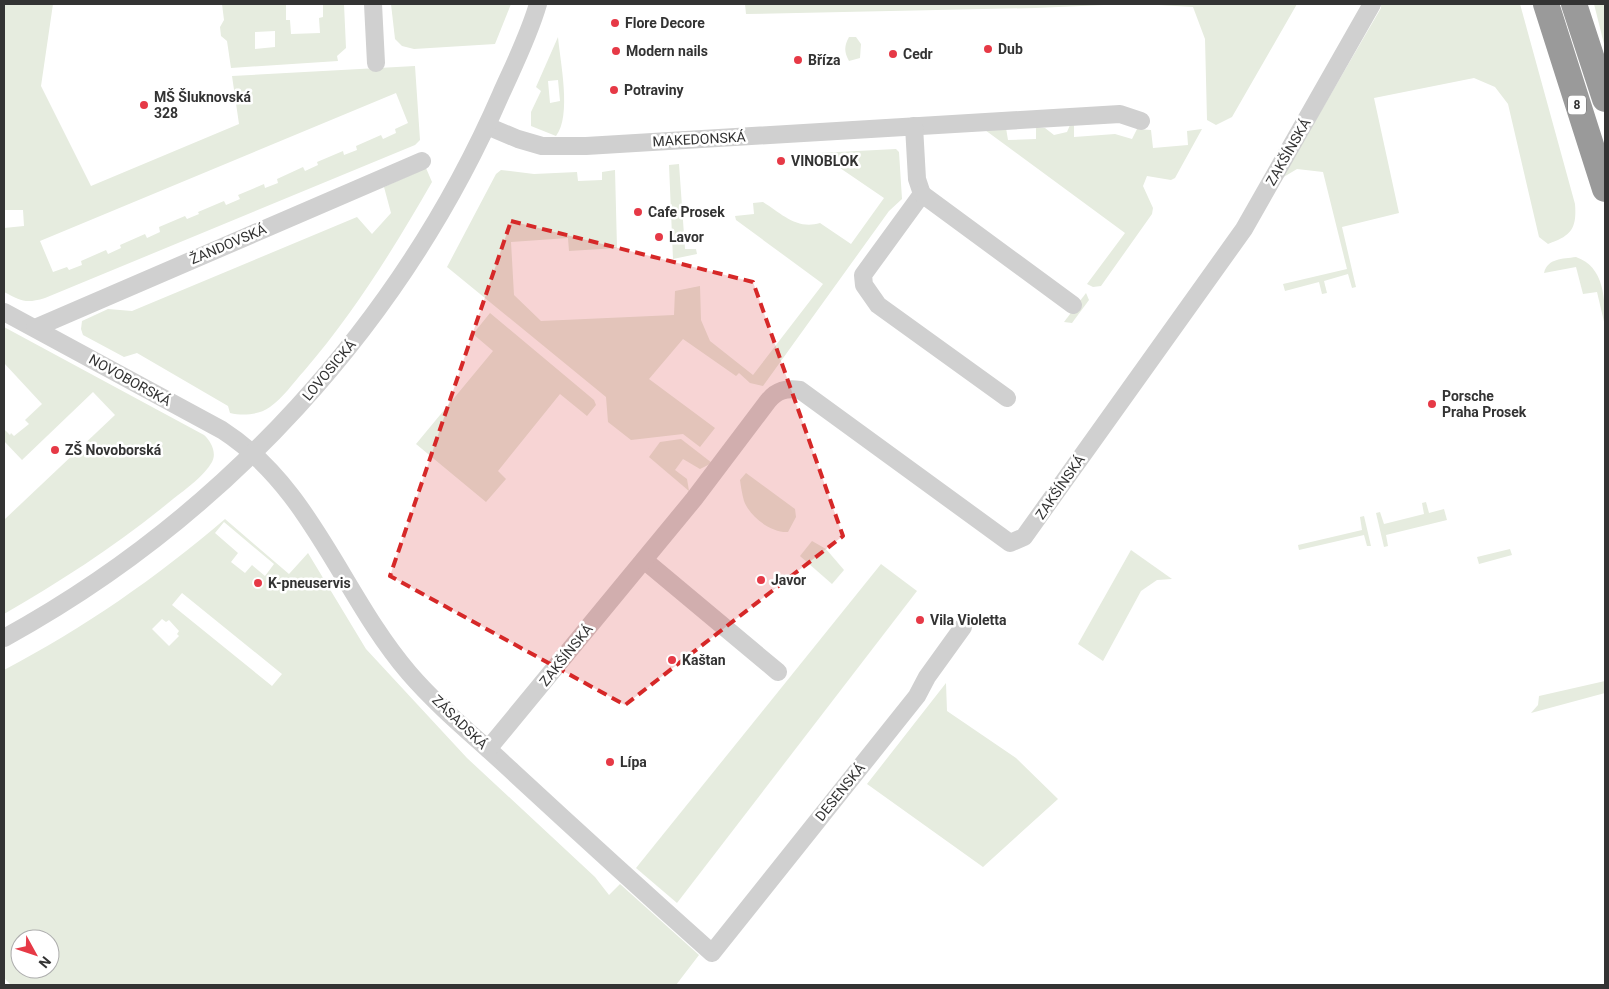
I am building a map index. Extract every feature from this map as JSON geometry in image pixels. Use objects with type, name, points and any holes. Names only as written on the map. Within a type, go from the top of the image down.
[{"type":"highway","name":"8","points":[[1574,4],[1605,99]]},
{"type":"highway","name":"8","points":[[1548,12],[1605,189]]},
{"type":"highway","points":[[1592,58],[1605,89]]},
{"type":"street","points":[[373,4],[376,63]]},
{"type":"street","name":"LOVOSICKÁ","points":[[4,638],[43,616],[134,556],[212,492],[252,453],[336,364],[369,320],[434,225],[487,126],[538,4]]},
{"type":"street","name":"ZAKŠÍNSKÁ","points":[[488,749],[700,492],[768,401],[779,390],[789,388],[800,390],[1010,543],[1024,537],[1244,229],[1372,4]]},
{"type":"street","name":"MAKEDONSKÁ","points":[[487,126],[518,139],[551,146],[603,145],[1120,114],[1141,121]]},
{"type":"street","points":[[914,126],[917,179],[922,194],[1073,305]]},
{"type":"street","name":"ŽANDOVSKÁ","points":[[35,328],[422,161]]},
{"type":"street","points":[[922,194],[863,275],[864,285],[878,306],[1007,398]]},
{"type":"street","name":"NOVOBORSKÁ","points":[[4,312],[222,430],[252,453]]},
{"type":"street","name":"ZÁSADSKÁ","points":[[252,453],[293,496],[307,514],[393,654],[412,676],[488,749],[712,953]]},
{"type":"street","points":[[644,560],[778,672]]},
{"type":"street","name":"DESENSKÁ","points":[[712,953],[917,696],[926,677],[963,627]]},
{"type":"highlighted area","points":[[511,221],[753,282],[843,536],[625,705],[390,576]]},
{"type":"shaded area","points":[[4,4],[53,4],[41,86],[91,186],[239,124],[232,76],[415,66],[420,140],[415,145],[45,298],[24,301],[4,292],[4,228],[24,226],[23,210],[4,210]],"holes":[[[396,93],[408,123],[395,129],[396,133],[383,139],[381,135],[356,146],[357,150],[344,155],[343,151],[317,162],[318,165],[305,171],[303,167],[277,179],[278,183],[265,188],[264,184],[238,195],[240,199],[226,205],[224,201],[187,219],[185,216],[159,227],[160,232],[147,238],[145,234],[120,245],[121,248],[108,254],[106,250],[81,261],[82,265],[69,270],[67,267],[53,272],[40,241]]]},
{"type":"shaded area","points":[[222,4],[286,4],[286,20],[290,20],[291,34],[320,33],[319,18],[323,17],[323,4],[344,4],[346,48],[337,56],[338,61],[231,68],[227,41],[221,36],[220,27],[224,20]],"holes":[[[275,31],[275,47],[255,49],[255,32]]]},
{"type":"shaded area","points":[[391,4],[511,4],[495,44],[414,49],[402,46],[395,39]]},
{"type":"shaded area","points":[[745,4],[1127,4],[1036,8],[746,14]]},
{"type":"shaded area","points":[[1141,4],[1297,4],[1232,117],[1216,125],[1207,120],[1205,39],[1193,7]]},
{"type":"shaded area","points":[[1381,4],[1520,4],[1575,204],[1573,226],[1562,238],[1548,244],[1539,237],[1508,104],[1495,87],[1474,78],[1374,98],[1399,213],[1342,227],[1356,287],[1352,288],[1348,274],[1324,281],[1327,293],[1322,294],[1319,282],[1285,291],[1283,284],[1347,269],[1323,172],[1297,169],[1282,178],[1381,8]]},
{"type":"shaded area","points":[[1594,4],[1605,4],[1605,48]]},
{"type":"shaded area","points":[[558,37],[564,102],[561,127],[556,136],[531,126],[531,112],[541,91],[536,87]],"holes":[[[558,80],[560,101],[550,103],[548,81]]]},
{"type":"shaded area","points":[[849,37],[856,37],[861,44],[860,58],[849,61],[845,49]]},
{"type":"shaded area","points":[[1074,124],[1074,137],[1115,134],[1132,139],[1137,129],[1151,130],[1153,148],[1188,145],[1187,131],[1202,129],[1175,178],[1171,180],[1147,176],[1143,186],[1153,208],[1152,214],[1101,286],[1093,287],[1087,284],[1125,233],[985,130],[1006,128],[1008,140],[1036,139],[1036,127],[1045,128],[1054,135],[1067,132],[1070,125]]},
{"type":"shaded area","points":[[896,149],[899,152],[902,199],[889,211],[763,386],[750,383],[739,373],[736,376],[683,339],[649,379],[715,428],[700,447],[683,434],[631,440],[608,422],[606,397],[447,267],[496,174],[501,170],[534,174],[577,172],[578,181],[602,180],[602,172],[615,170],[617,248],[569,251],[568,238],[511,242],[514,295],[541,321],[674,315],[675,291],[700,286],[701,320],[710,341],[753,375],[823,284],[736,220],[735,216],[754,214],[753,203],[763,202],[797,223],[812,225],[820,223],[851,244],[884,198],[818,153]]},
{"type":"shaded area","points":[[679,164],[685,249],[696,249],[697,254],[673,259],[669,165]]},
{"type":"shaded area","points":[[426,168],[432,182],[372,280],[322,349],[284,395],[266,410],[251,414],[230,413],[228,406],[137,353],[124,357],[83,335],[81,329],[82,321],[108,309],[132,311],[357,217],[372,234],[391,213],[384,187]]},
{"type":"shaded area","points":[[1576,257],[1593,268],[1598,276],[1605,306],[1605,326],[1597,292],[1583,294],[1576,267],[1544,273],[1552,262]]},
{"type":"shaded area","points":[[1086,293],[1089,300],[1072,323],[1064,322]]},
{"type":"shaded area","points":[[490,313],[594,400],[596,405],[587,416],[560,394],[498,471],[506,479],[486,502],[416,444],[493,351],[473,334]]},
{"type":"shaded area","points":[[4,327],[204,435],[211,444],[214,455],[209,467],[200,477],[133,531],[48,588],[4,614],[4,520],[115,415],[93,392],[22,460],[4,441],[4,429],[14,436],[29,424],[25,420],[42,404],[4,363]]},
{"type":"shaded area","points":[[681,439],[712,463],[700,469],[683,459],[675,470],[687,479],[689,491],[649,457],[660,442]]},
{"type":"shaded area","points":[[746,473],[795,509],[796,517],[788,532],[781,532],[768,527],[751,513],[744,501],[740,480]]},
{"type":"shaded area","points":[[1426,502],[1429,513],[1444,509],[1447,520],[1386,535],[1388,546],[1384,547],[1376,513],[1380,512],[1384,524],[1424,514],[1422,503]]},
{"type":"shaded area","points":[[1364,516],[1371,546],[1367,546],[1364,535],[1299,550],[1298,545],[1362,530],[1360,517]]},
{"type":"shaded area","points":[[225,519],[289,574],[308,553],[366,649],[467,758],[595,877],[609,895],[620,884],[699,955],[676,985],[11,985],[4,978],[4,670],[63,637],[119,601],[173,562]],"holes":[[[224,522],[274,564],[265,576],[252,565],[245,573],[231,562],[238,553],[215,533]],[[182,593],[282,674],[272,686],[172,605]],[[162,619],[166,622],[169,620],[179,631],[177,634],[179,636],[169,646],[152,629]]]},
{"type":"shaded area","points":[[812,541],[826,549],[844,570],[832,584],[800,556]]},
{"type":"shaded area","points":[[1510,549],[1512,555],[1479,564],[1477,557]]},
{"type":"shaded area","points":[[1131,550],[1172,579],[1157,580],[1141,591],[1103,661],[1078,644]]},
{"type":"shaded area","points":[[881,564],[917,591],[677,903],[636,868]]},
{"type":"shaded area","points":[[1605,681],[1605,693],[1531,713],[1538,705],[1539,696]]},
{"type":"shaded area","points":[[946,683],[947,711],[1016,758],[1058,799],[983,867],[867,784]]},
{"type":"place","name":"Flore Decore","points":[[615,23]]},
{"type":"place","name":"Dub","points":[[988,49]]},
{"type":"place","name":"Modern nails","points":[[616,51]]},
{"type":"place","name":"Cedr","points":[[893,54]]},
{"type":"place","name":"Bříza","points":[[798,60]]},
{"type":"place","name":"Potraviny","points":[[614,90]]},
{"type":"place","name":"MŠ Šluknovská 328","points":[[144,105]]},
{"type":"place","name":"VINOBLOK","points":[[781,161]]},
{"type":"place","name":"Cafe Prosek","points":[[638,212]]},
{"type":"place","name":"Lavor","points":[[659,237]]},
{"type":"place","name":"Porsche Praha Prosek","points":[[1432,404]]},
{"type":"place","name":"ZŠ Novoborská","points":[[55,450]]},
{"type":"place","name":"Javor","points":[[761,580]]},
{"type":"place","name":"K-pneuservis","points":[[258,583]]},
{"type":"place","name":"Vila Violetta","points":[[920,620]]},
{"type":"place","name":"Kaštan","points":[[672,660]]},
{"type":"place","name":"Lípa","points":[[610,762]]}]
